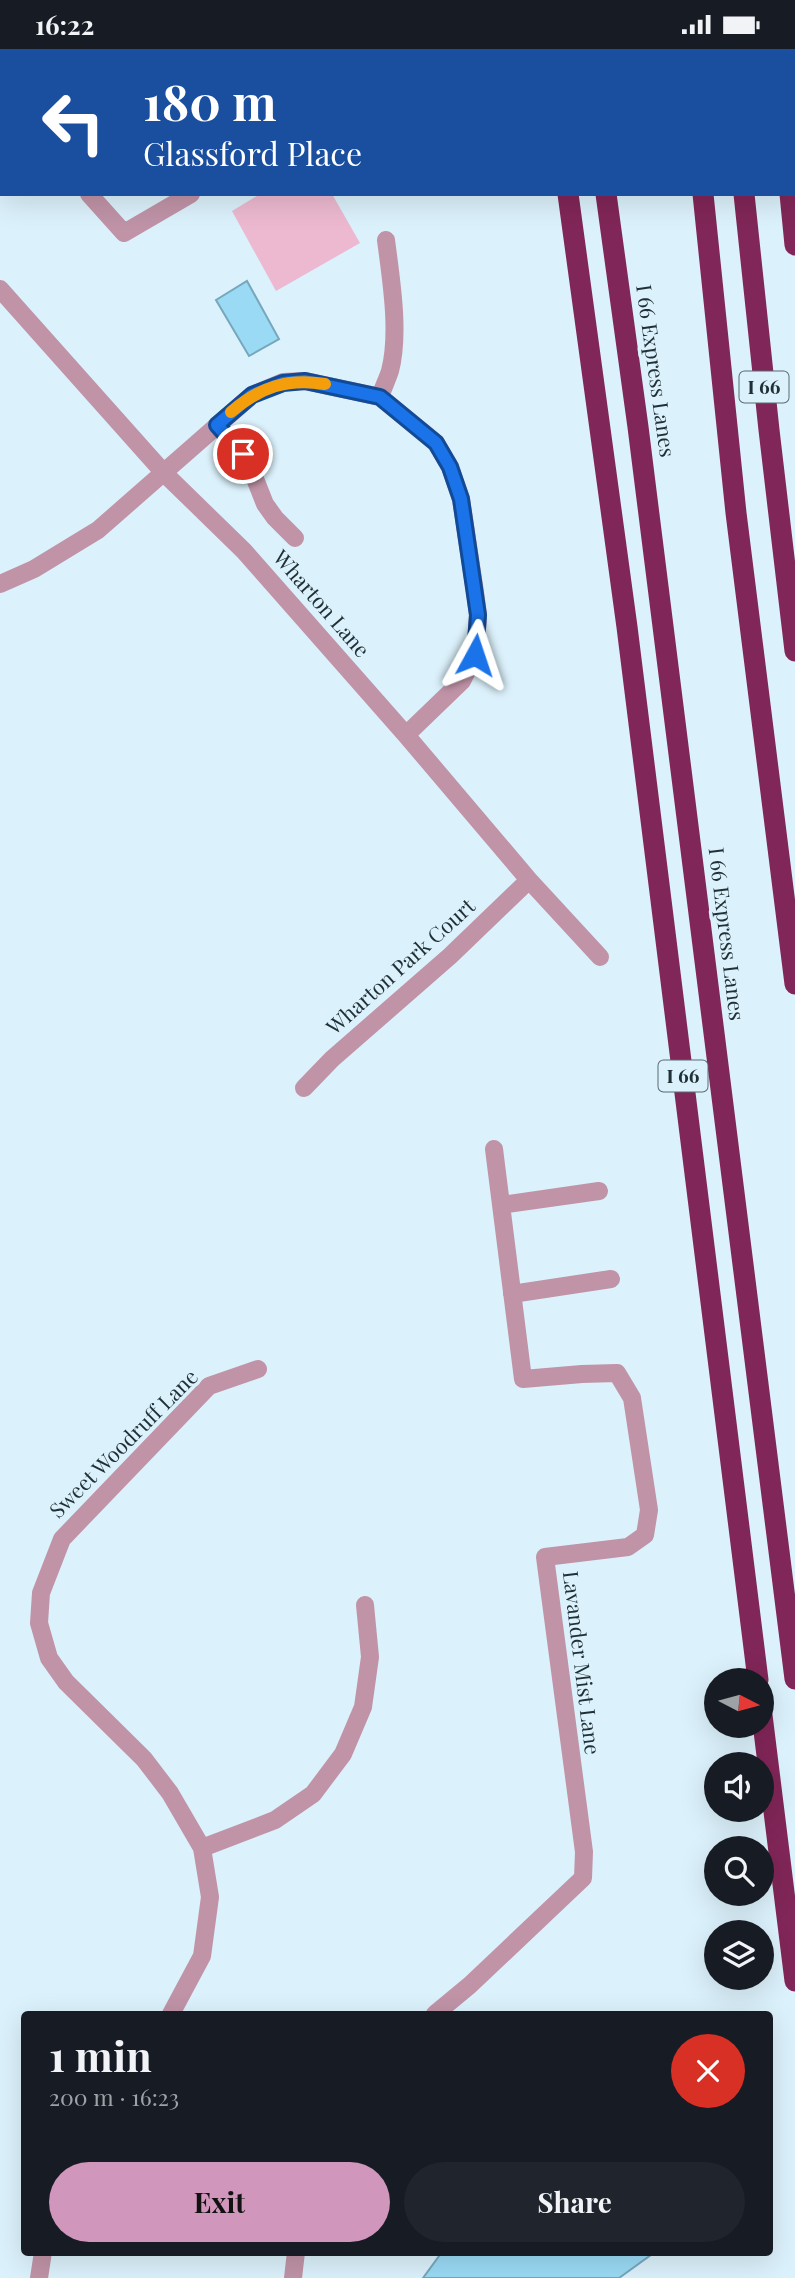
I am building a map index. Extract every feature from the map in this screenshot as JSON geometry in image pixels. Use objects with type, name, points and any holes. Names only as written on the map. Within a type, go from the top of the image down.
[{"type":"highway","name":"I 66","points":[[568,196],[627,627],[757,1668]]},
{"type":"highway","name":"I 66 Express Lanes","points":[[608,196],[795,1679]]},
{"type":"highway","points":[[703,196],[738,527],[795,984]]},
{"type":"highway","name":"I 66","points":[[744,196],[795,650]]},
{"type":"highway","points":[[790,196],[795,245]]},
{"type":"highway","points":[[786,579],[795,629]]},
{"type":"highway","points":[[765,1738],[795,1981]]},
{"type":"street","points":[[91,196],[124,233],[188,196]]},
{"type":"street","points":[[380,397],[390,370],[393,340],[391,278],[386,240]]},
{"type":"street","name":"Wharton Lane","points":[[0,289],[164,473],[244,551],[406,734],[529,880],[600,957]]},
{"type":"street","points":[[0,584],[34,569],[87,537],[252,395],[283,383],[305,381],[380,397],[436,443],[450,467],[461,499],[478,615],[475,655],[462,681],[406,734]]},
{"type":"street","points":[[217,425],[248,461],[265,504],[295,538]]},
{"type":"street","name":"Wharton Park Court","points":[[304,1088],[332,1059],[450,956],[529,880]]},
{"type":"street","name":"Lavander Mist Lane","points":[[439,2011],[470,1985],[583,1878],[584,1852],[545,1557],[628,1547],[645,1535],[649,1510],[632,1398],[617,1373],[523,1379],[494,1149]]},
{"type":"street","points":[[501,1205],[599,1191]]},
{"type":"street","points":[[512,1294],[611,1279]]},
{"type":"street","name":"Sweet Woodruff Lane","points":[[174,2011],[202,1956],[210,1897],[202,1847],[170,1793],[144,1759],[66,1682],[49,1658],[39,1623],[40,1596],[62,1539],[209,1385],[258,1369]]},
{"type":"street","points":[[202,1847],[275,1820],[313,1794],[343,1754],[363,1707],[370,1657],[365,1605]]},
{"type":"street","points":[[39,2278],[42,2256]]},
{"type":"street","points":[[293,2278],[296,2256]]},
{"type":"shaded area","points":[[257,196],[333,196],[360,243],[276,291],[232,211]]},
{"type":"water","points":[[247,281],[279,339],[249,356],[216,300]]},
{"type":"water","points":[[439,2256],[649,2256],[619,2278],[423,2278]]},
{"type":"slow traffic","points":[[231,412],[252,395],[269,387],[305,381],[325,384]]},
{"type":"route","points":[[243,454],[217,425],[252,395],[283,383],[305,381],[380,397],[436,443],[450,467],[461,499],[478,615],[475,655]]}]
